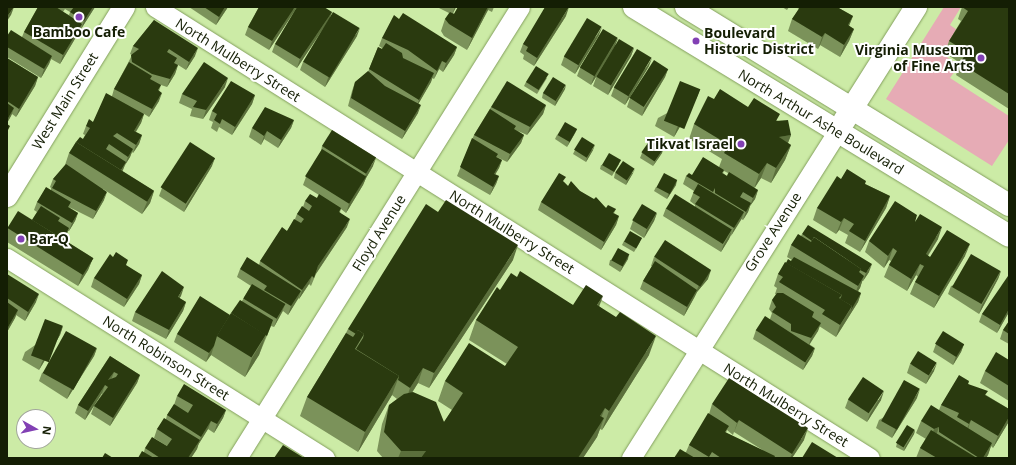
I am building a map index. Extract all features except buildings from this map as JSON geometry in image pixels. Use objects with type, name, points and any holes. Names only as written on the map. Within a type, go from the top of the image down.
[{"type":"main road","name":"West Main Street","points":[[7,196],[124,7]]},
{"type":"main road","name":"North Arthur Ashe Boulevard","points":[[634,7],[1009,236]]},
{"type":"main road","name":"North Arthur Ashe Boulevard","points":[[686,7],[1009,205]]},
{"type":"main road","name":"Grove Avenue","points":[[837,132],[916,7]]},
{"type":"street","name":"North Mulberry Street","points":[[155,7],[870,458]]},
{"type":"street","name":"Floyd Avenue","points":[[237,458],[263,419],[520,7]]},
{"type":"street","name":"Grove Avenue","points":[[631,458],[837,132]]},
{"type":"street","name":"North Robinson Street","points":[[7,258],[325,458]]},
{"type":"shaded area","points":[[944,7],[961,7],[950,25],[957,30],[942,54],[959,65],[950,78],[1009,116],[1009,140],[992,166],[886,99]]},
{"type":"place","name":"Bamboo Cafe","points":[[79,17]]},
{"type":"place","name":"Boulevard Historic District","points":[[696,41]]},
{"type":"place","name":"Virginia Museum of Fine Arts","points":[[981,58]]},
{"type":"place","name":"Tikvat Israel","points":[[741,144]]},
{"type":"place","name":"Bar-Q","points":[[21,239]]}]
